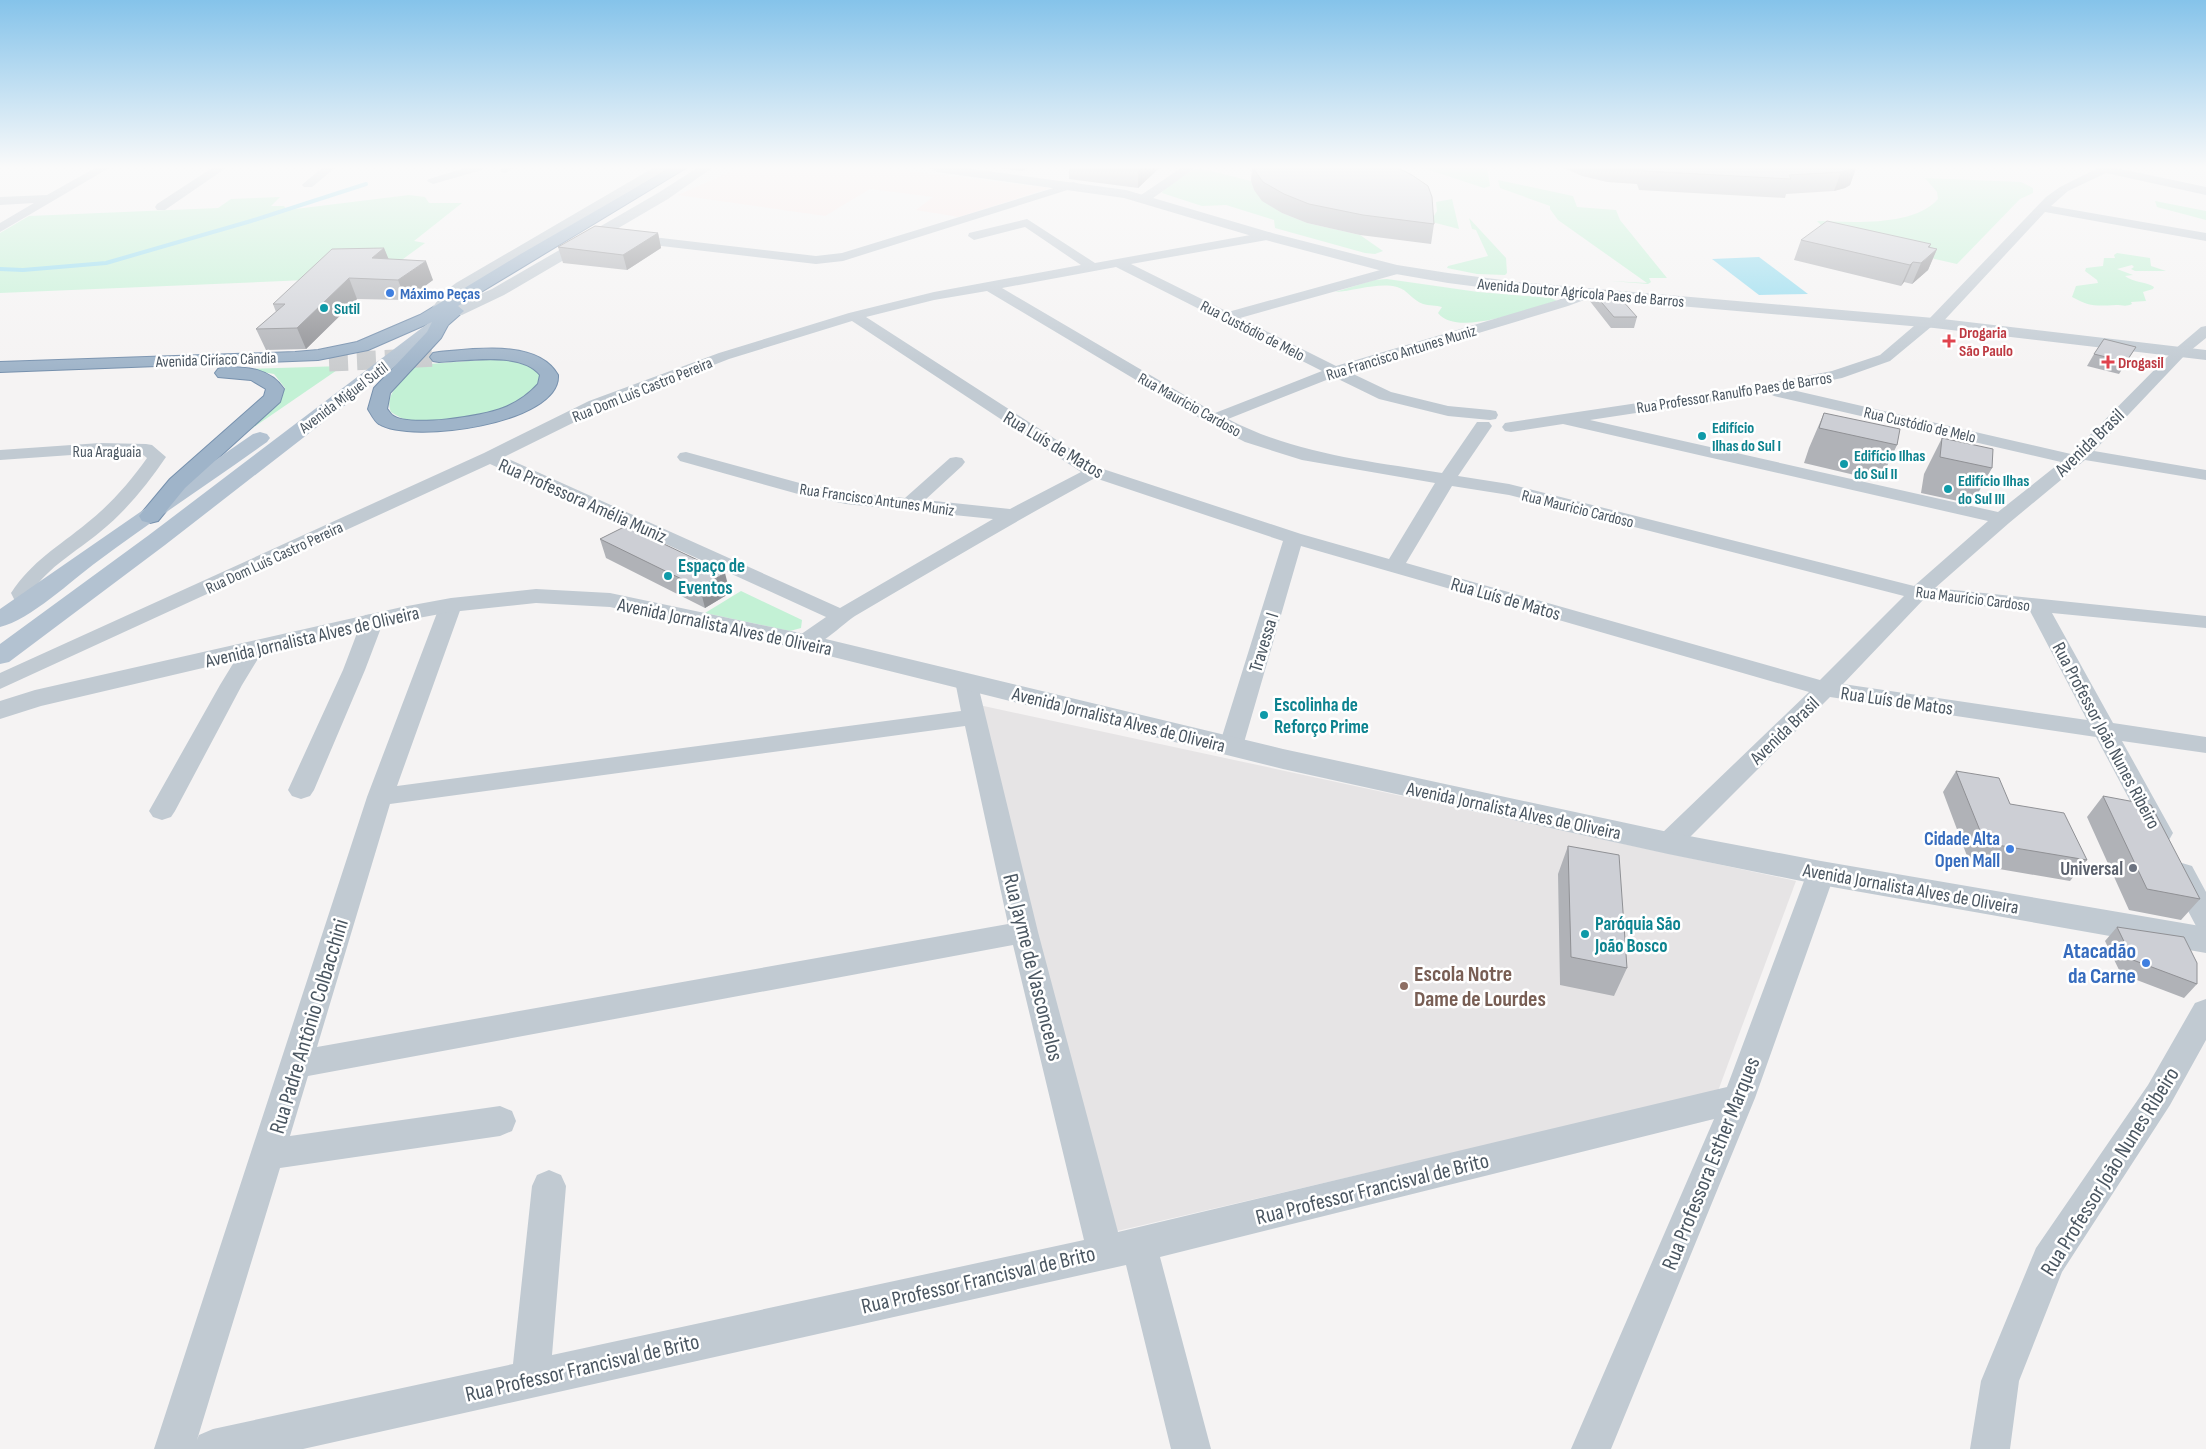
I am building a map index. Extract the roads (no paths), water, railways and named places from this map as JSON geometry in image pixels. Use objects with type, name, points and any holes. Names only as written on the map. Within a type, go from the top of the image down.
[{"type":"highway","points":[[439,357],[498,355],[528,358],[541,364],[550,378],[547,385],[530,401],[496,417],[458,425],[433,427],[393,423],[382,417],[376,410],[376,401],[381,392],[435,334],[440,316],[516,263],[563,236]]},
{"type":"highway","points":[[440,316],[578,236]]},
{"type":"highway","name":"Avenida Ciríaco Cândia","points":[[0,367],[318,355],[362,346],[440,316]]},
{"type":"highway","points":[[0,374],[329,362]]},
{"type":"highway","points":[[0,382],[243,373],[257,376],[272,384],[275,389],[273,398],[181,480],[162,499],[150,516]]},
{"type":"main road","name":"Avenida Miguel Sutil","points":[[0,620],[26,605],[118,536],[150,516],[440,316]]},
{"type":"main road","name":"Avenida Miguel Sutil","points":[[0,656],[157,540],[440,316]]},
{"type":"street","name":"Avenida Miguel Sutil","points":[[440,316],[448,296],[548,236]]},
{"type":"street","name":"Avenida Miguel Sutil","points":[[440,316],[484,300],[595,236]]},
{"type":"street","points":[[612,236],[816,260],[843,257],[911,236]]},
{"type":"street","points":[[1046,236],[1092,266]]},
{"type":"street","name":"Rua Dom Luís Castro Pereira","points":[[0,682],[490,457],[595,404],[724,356],[854,316],[934,296],[1092,266],[1268,236]]},
{"type":"street","name":"Avenida Doutor Agrícola Paes de Barros","points":[[1268,236],[1396,270],[1518,287],[1930,323],[2206,355]]},
{"type":"street","name":"Rua Professor Ranulfo Paes de Barros","points":[[1492,425],[1559,419],[1765,389],[1836,375],[1885,358],[1930,323],[2015,236]]},
{"type":"street","name":"Rua Custódio de Melo","points":[[1116,262],[1386,396],[1448,411],[1492,425]]},
{"type":"street","points":[[1227,317],[1396,270]]},
{"type":"street","name":"Rua Maurício Cardoso","points":[[988,285],[1214,419],[1251,438],[1308,456],[1509,490],[1918,593],[2206,622]]},
{"type":"street","name":"Rua Francisco Antunes Muniz","points":[[1214,419],[1335,371],[1563,303],[1590,293]]},
{"type":"street","name":"Rua Luís de Matos","points":[[854,316],[1094,472],[1294,538],[1825,689],[2206,745]]},
{"type":"street","name":"Avenida Brasil","points":[[1668,843],[1825,689],[1918,593],[2002,519],[2078,457],[2180,352],[2206,330]]},
{"type":"street","name":"Rua Custódio de Melo","points":[[1765,389],[2078,457],[2206,475]]},
{"type":"street","points":[[1585,415],[1604,427]]},
{"type":"street","points":[[1559,419],[1604,427],[2002,519]]},
{"type":"street","points":[[1394,566],[1446,480],[1492,425]]},
{"type":"street","name":"Rua Araguaia","points":[[0,455],[118,448],[146,449],[157,456],[134,491],[103,521],[29,578],[21,593],[26,605]]},
{"type":"street","name":"Rua Professora Amélia Muniz","points":[[490,457],[841,616]]},
{"type":"street","name":"Rua Francisco Antunes Muniz","points":[[686,457],[805,490],[909,505],[1013,515]]},
{"type":"street","points":[[909,505],[956,462]]},
{"type":"street","name":"Rua Francisco Antunes Muniz","points":[[805,642],[841,616],[1013,515],[1094,472]]},
{"type":"street","points":[[103,521],[118,536]]},
{"type":"street","name":"Travessa I","points":[[1231,746],[1294,538]]},
{"type":"street","name":"Avenida Jornalista Alves de Oliveira","points":[[35,699],[373,620],[451,605],[536,596],[610,600],[805,642],[1283,759],[1668,843],[1821,873],[2206,940]]},
{"type":"street","name":"Rua Padre Antônio Colbacchini","points":[[174,1449],[380,797],[451,605]]},
{"type":"street","name":"Rua Professor João Nunes Ribeiro","points":[[2038,606],[2206,918]]},
{"type":"street","points":[[301,790],[354,670],[373,620]]},
{"type":"street","points":[[162,811],[231,685],[253,649]]},
{"type":"street","name":"Rua Jayme de Vasconcelos","points":[[966,681],[1024,932],[1122,1248],[1191,1449]]},
{"type":"street","points":[[0,696],[35,699]]},
{"type":"street","points":[[0,710],[35,699]]},
{"type":"street","points":[[380,797],[974,717]]},
{"type":"street","name":"Rua Professora Esther Marques","points":[[1591,1449],[1739,1098],[1821,873]]},
{"type":"street","points":[[297,1064],[1024,932]]},
{"type":"street","name":"Rua Professor João Nunes Ribeiro","points":[[1990,1449],[2000,1380],[2049,1261],[2159,1095],[2206,1012]]},
{"type":"street","name":"Rua Professor Francisval de Brito","points":[[213,1449],[1122,1248],[1739,1098]]},
{"type":"street","points":[[268,1154],[500,1122]]},
{"type":"street","points":[[531,1379],[549,1186]]},
{"type":"water","points":[[1759,257],[1808,294],[1759,295],[1712,259]]},
{"type":"waterway","points":[[0,269],[23,270],[106,263],[201,236]]},
{"type":"tunnel","points":[[329,362],[439,357]]},
{"type":"place","name":"Máximo Peças","points":[[390,293]]},
{"type":"place","name":"Sutil","points":[[324,308]]},
{"type":"place","name":"Drogaria São Paulo","points":[[1949,341]]},
{"type":"place","name":"Drogasil","points":[[2108,362]]},
{"type":"place","name":"Edifício Ilhas do Sul I","points":[[1702,436]]},
{"type":"place","name":"Edifício Ilhas do Sul II","points":[[1844,464]]},
{"type":"place","name":"Edifício Ilhas do Sul III","points":[[1948,489]]},
{"type":"place","name":"Espaço de Eventos","points":[[668,576]]},
{"type":"place","name":"Escolinha de Reforço Prime","points":[[1264,715]]},
{"type":"place","name":"Cidade Alta Open Mall","points":[[2010,849]]},
{"type":"place","name":"Universal","points":[[2133,868]]},
{"type":"place","name":"Paróquia São João Bosco","points":[[1585,934]]},
{"type":"place","name":"Atacadão da Carne","points":[[2146,963]]},
{"type":"place","name":"Escola Notre Dame de Lourdes","points":[[1404,986]]}]
